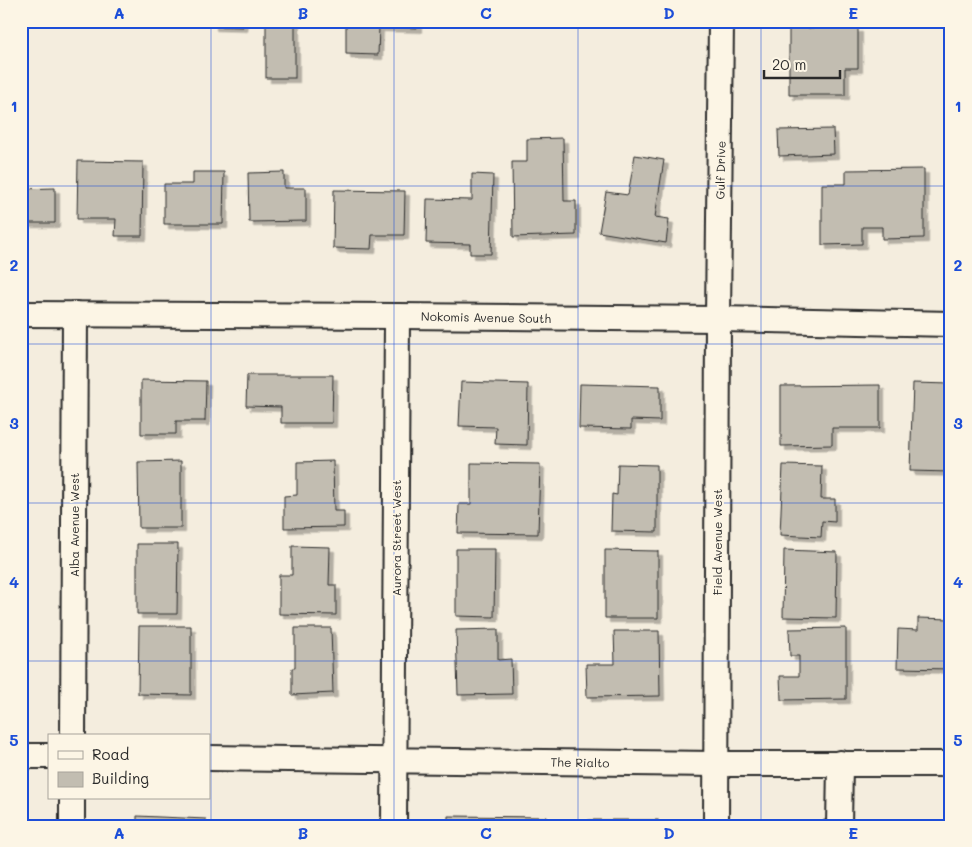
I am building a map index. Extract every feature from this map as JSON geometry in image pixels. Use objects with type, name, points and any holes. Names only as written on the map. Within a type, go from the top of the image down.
[{"type":"street","name":"Gulf Drive","points":[[718,319],[721,21]]},
{"type":"street","name":"Nokomis Avenue South","points":[[21,314],[718,319],[951,324]]},
{"type":"street","name":"Alba Avenue West","points":[[73,734],[75,314]]},
{"type":"street","name":"Aurora Street West","points":[[394,826],[397,316]]},
{"type":"street","name":"Field Avenue West","points":[[716,826],[718,319]]},
{"type":"street","points":[[21,756],[48,756]]},
{"type":"street","name":"The Rialto","points":[[210,758],[716,764],[951,764]]},
{"type":"street","points":[[840,763],[840,826]]},
{"type":"street","points":[[72,800],[72,826]]},
{"type":"building","points":[[212,21],[244,21],[243,27],[212,26]]},
{"type":"building","points":[[266,21],[295,21],[295,78],[266,78]]},
{"type":"building","points":[[346,21],[417,21],[417,28],[379,27],[378,55],[346,54]]},
{"type":"building","points":[[789,28],[858,28],[858,68],[845,68],[845,95],[789,95]]},
{"type":"building","points":[[833,129],[834,154],[779,156],[778,130]]},
{"type":"building","points":[[563,138],[564,201],[576,201],[576,235],[513,237],[512,162],[527,162],[527,139]]},
{"type":"building","points":[[635,155],[664,160],[655,217],[669,219],[666,243],[599,232],[606,192],[628,195]]},
{"type":"building","points":[[78,161],[143,162],[142,236],[115,236],[116,219],[77,219]]},
{"type":"building","points":[[924,169],[924,238],[882,239],[882,227],[862,227],[862,244],[822,245],[822,184],[846,184],[846,170]]},
{"type":"building","points":[[193,172],[224,172],[223,224],[164,224],[164,184],[193,184]]},
{"type":"building","points":[[284,172],[284,188],[306,188],[306,221],[249,222],[248,173]]},
{"type":"building","points":[[472,174],[493,175],[491,254],[470,254],[470,244],[426,243],[427,199],[472,200]]},
{"type":"building","points":[[55,188],[55,223],[21,223],[21,189]]},
{"type":"building","points":[[334,190],[405,191],[404,235],[372,235],[371,249],[333,248]]},
{"type":"building","points":[[247,375],[333,375],[332,423],[281,423],[281,407],[246,406]]},
{"type":"building","points":[[141,380],[206,381],[205,421],[176,421],[176,434],[141,434]]},
{"type":"building","points":[[461,382],[528,384],[527,445],[495,444],[496,427],[459,426]]},
{"type":"building","points":[[913,383],[951,384],[951,472],[910,471]]},
{"type":"building","points":[[580,384],[660,386],[660,421],[631,420],[631,429],[579,428]]},
{"type":"building","points":[[880,385],[880,428],[832,428],[832,445],[781,446],[781,386]]},
{"type":"building","points":[[181,461],[181,528],[139,528],[138,462]]},
{"type":"building","points":[[333,461],[334,511],[344,511],[344,527],[284,528],[284,496],[297,495],[297,462]]},
{"type":"building","points":[[471,463],[540,464],[538,534],[458,533],[459,504],[471,504]]},
{"type":"building","points":[[618,464],[657,465],[657,532],[611,531],[612,494],[617,495]]},
{"type":"building","points":[[783,465],[822,466],[821,499],[835,499],[835,522],[822,521],[821,537],[780,535]]},
{"type":"building","points":[[137,544],[178,544],[177,614],[137,614]]},
{"type":"building","points":[[292,546],[330,547],[329,585],[336,585],[336,615],[279,614],[279,575],[292,575]]},
{"type":"building","points":[[456,549],[495,549],[494,617],[456,616]]},
{"type":"building","points":[[605,550],[658,551],[658,618],[605,618]]},
{"type":"building","points":[[784,550],[837,552],[836,618],[783,617]]},
{"type":"building","points":[[918,618],[951,619],[951,669],[897,668],[898,629],[918,630]]},
{"type":"building","points":[[139,626],[191,626],[191,695],[138,694]]},
{"type":"building","points":[[295,628],[331,628],[333,693],[292,695],[292,668],[295,668]]},
{"type":"building","points":[[846,628],[846,699],[781,700],[780,676],[799,676],[799,656],[790,656],[789,629]]},
{"type":"building","points":[[498,629],[498,660],[511,659],[512,694],[458,695],[456,630]]},
{"type":"building","points":[[614,631],[659,631],[660,696],[587,697],[586,664],[615,664]]},
{"type":"building","points":[[137,816],[206,819],[206,826],[137,826]]},
{"type":"building","points":[[448,816],[547,817],[547,826],[448,826]]},
{"type":"building","points":[[829,819],[831,826],[800,826]]},
{"type":"building","points":[[589,820],[658,820],[658,826],[589,826]]},
{"type":"building","points":[[262,822],[333,823],[333,826],[262,826]]},
{"type":"building","points":[[860,822],[903,823],[903,826],[860,826]]},
{"type":"building","points":[[936,822],[951,822],[951,826],[935,826]]}]
